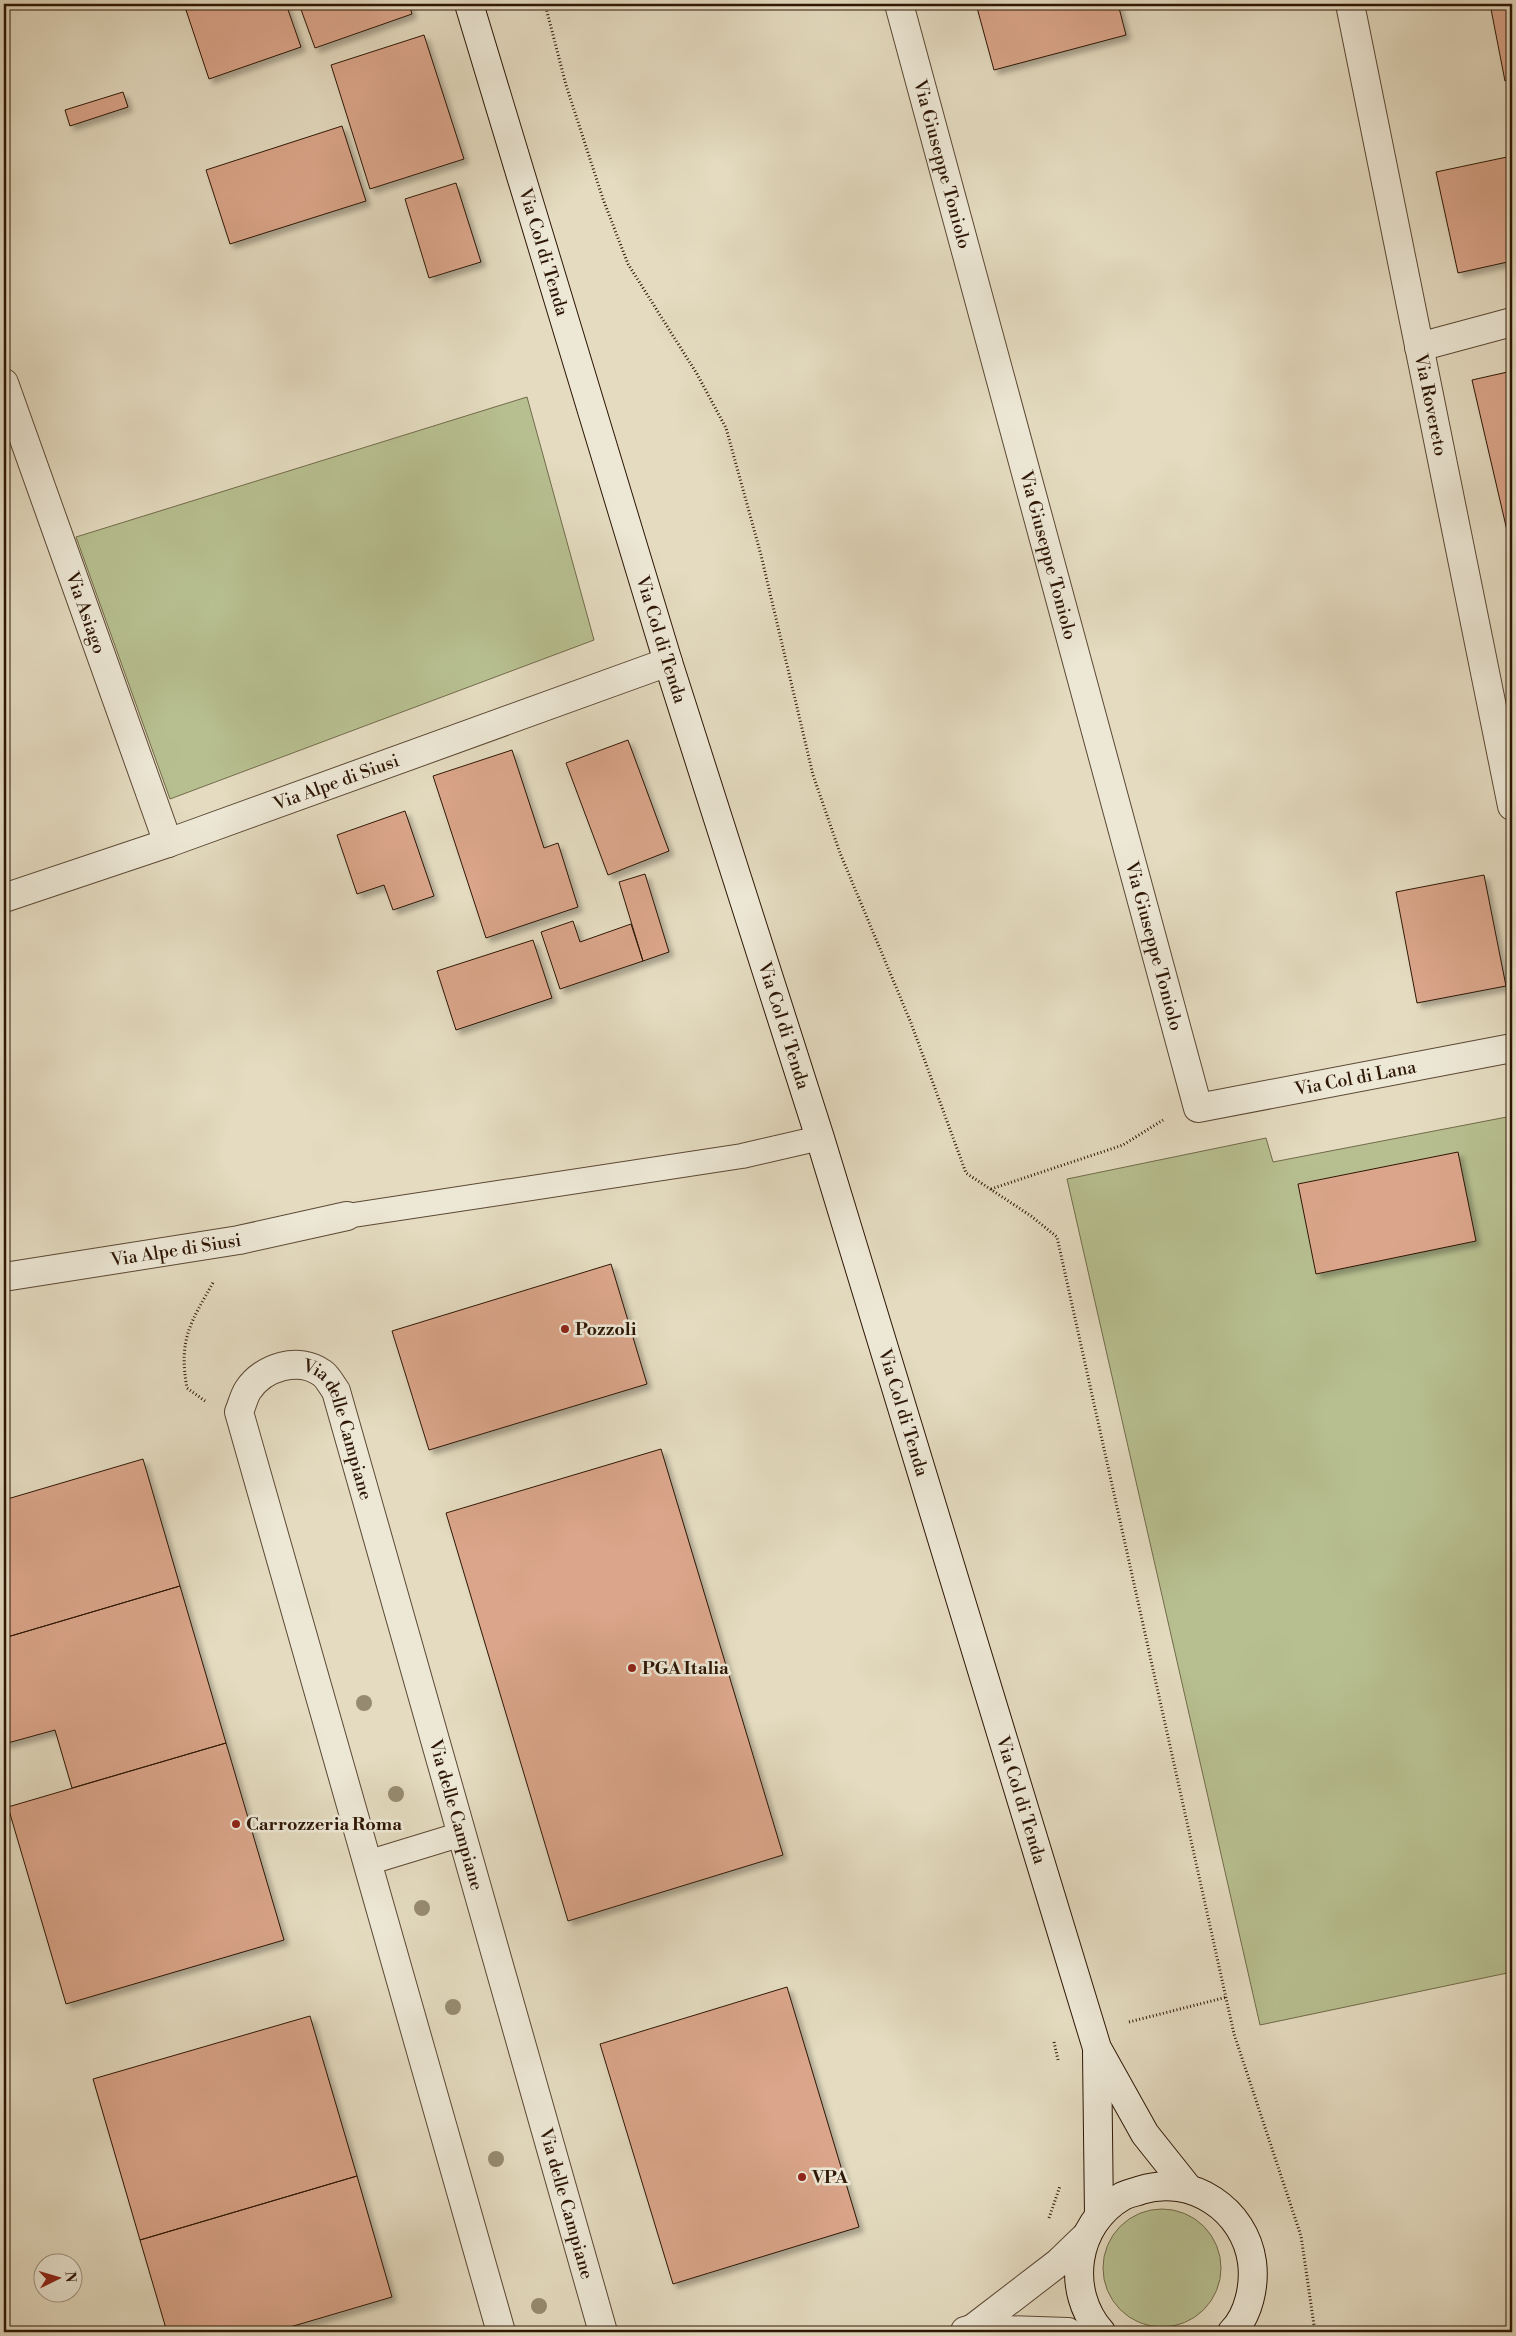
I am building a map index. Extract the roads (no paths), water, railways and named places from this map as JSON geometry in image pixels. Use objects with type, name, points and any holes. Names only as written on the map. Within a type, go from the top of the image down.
[{"type":"street","name":"Via Col di Tenda","points":[[469,4],[668,662],[820,1138],[1094,2040],[1145,2134],[1188,2188]]},
{"type":"street","name":"Via Giuseppe Toniolo","points":[[899,4],[1198,1108]]},
{"type":"street","name":"Via Rovereto","points":[[1350,4],[1512,806]]},
{"type":"street","points":[[1419,347],[1512,322]]},
{"type":"street","name":"Via Asiago","points":[[4,382],[168,843]]},
{"type":"street","name":"Via Alpe di Siusi","points":[[4,898],[168,843],[668,662]]},
{"type":"street","name":"Via Col di Lana","points":[[1198,1108],[1512,1048]]},
{"type":"street","name":"Via Alpe di Siusi","points":[[4,1277],[239,1240],[347,1216]]},
{"type":"street","name":"Via delle Campiane","points":[[367,1863],[239,1412],[248,1390],[264,1374],[285,1365],[308,1366],[324,1374],[336,1391],[603,2332]]},
{"type":"street","points":[[367,1863],[500,2332]]},
{"type":"street","name":"Via Col di Tenda","points":[[1094,2040],[1093,2226],[1078,2263],[1080,2292],[1090,2320],[1101,2332]]},
{"type":"street","name":"Via Col di Tenda","points":[[1093,2226],[1124,2195],[1156,2186],[1188,2188],[1215,2200],[1236,2220],[1250,2246],[1254,2276],[1249,2305],[1233,2332]]},
{"type":"street","points":[[967,2331],[1058,2263],[1093,2226]]},
{"type":"street","points":[[967,2331],[1068,2332]]},
{"type":"lane","points":[[347,1216],[742,1156],[820,1138]]},
{"type":"lane","points":[[367,1863],[462,1834]]},
{"type":"place","name":"Pozzoli","points":[[565,1329]]},
{"type":"place","name":"PGA Italia","points":[[632,1668]]},
{"type":"place","name":"Carrozzeria Roma","points":[[236,1824]]},
{"type":"place","name":"VPA","points":[[802,2177]]}]
